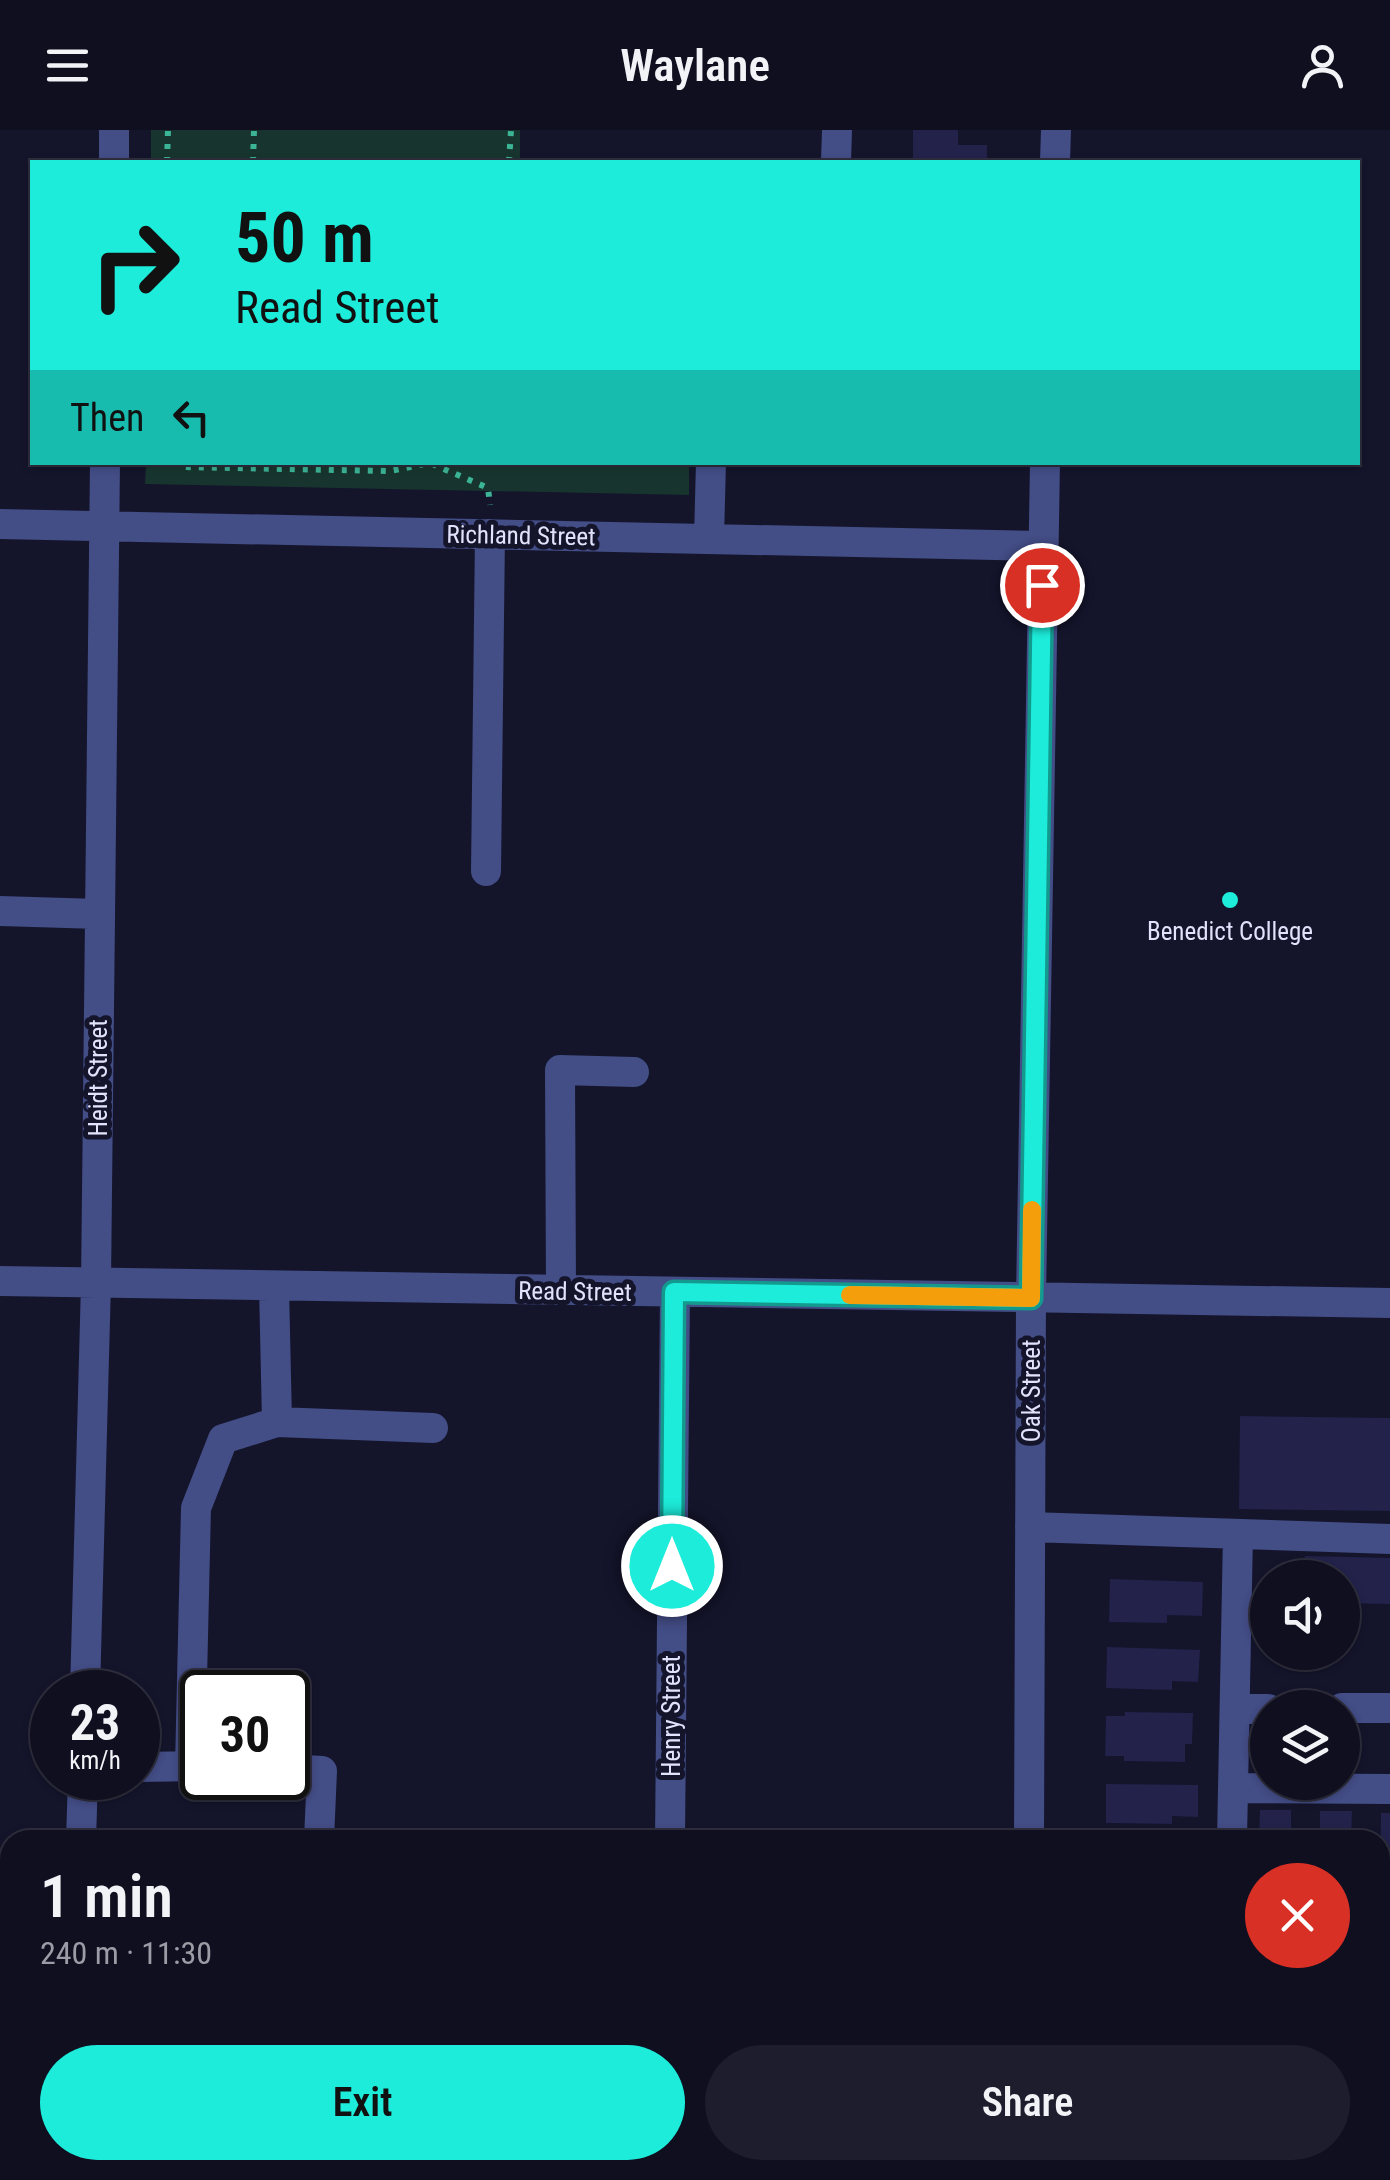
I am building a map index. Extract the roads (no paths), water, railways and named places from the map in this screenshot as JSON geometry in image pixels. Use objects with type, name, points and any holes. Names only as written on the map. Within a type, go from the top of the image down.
[{"type":"street","points":[[114,130],[114,160]]},
{"type":"street","points":[[836,160],[837,130]]},
{"type":"street","points":[[1055,160],[1056,130]]},
{"type":"street","name":"Heidt Street","points":[[86,1670],[96,1283],[105,465]]},
{"type":"street","points":[[709,539],[711,465]]},
{"type":"street","name":"Oak Street","points":[[1029,1830],[1031,1298],[1045,465]]},
{"type":"street","name":"Richland Street","points":[[0,524],[1042,546]]},
{"type":"street","points":[[486,871],[490,534]]},
{"type":"street","points":[[0,912],[99,914]]},
{"type":"street","points":[[561,1290],[560,1070],[634,1072]]},
{"type":"street","name":"Read Street","points":[[0,1282],[1390,1303]]},
{"type":"street","points":[[274,1286],[276,1422]]},
{"type":"street","name":"Henry Street","points":[[670,1830],[674,1292]]},
{"type":"street","points":[[196,1670],[196,1508],[224,1439],[276,1422],[433,1428]]},
{"type":"street","points":[[1030,1527],[1390,1538]]},
{"type":"street","points":[[1232,1830],[1238,1534]]},
{"type":"street","points":[[1360,1708],[1390,1708]]},
{"type":"street","points":[[1235,1709],[1250,1709]]},
{"type":"street","points":[[310,1770],[322,1770],[319,1830]]},
{"type":"street","points":[[1233,1788],[1390,1789]]},
{"type":"street","points":[[81,1830],[82,1800]]},
{"type":"place","name":"Benedict College","points":[[1230,900]]}]
